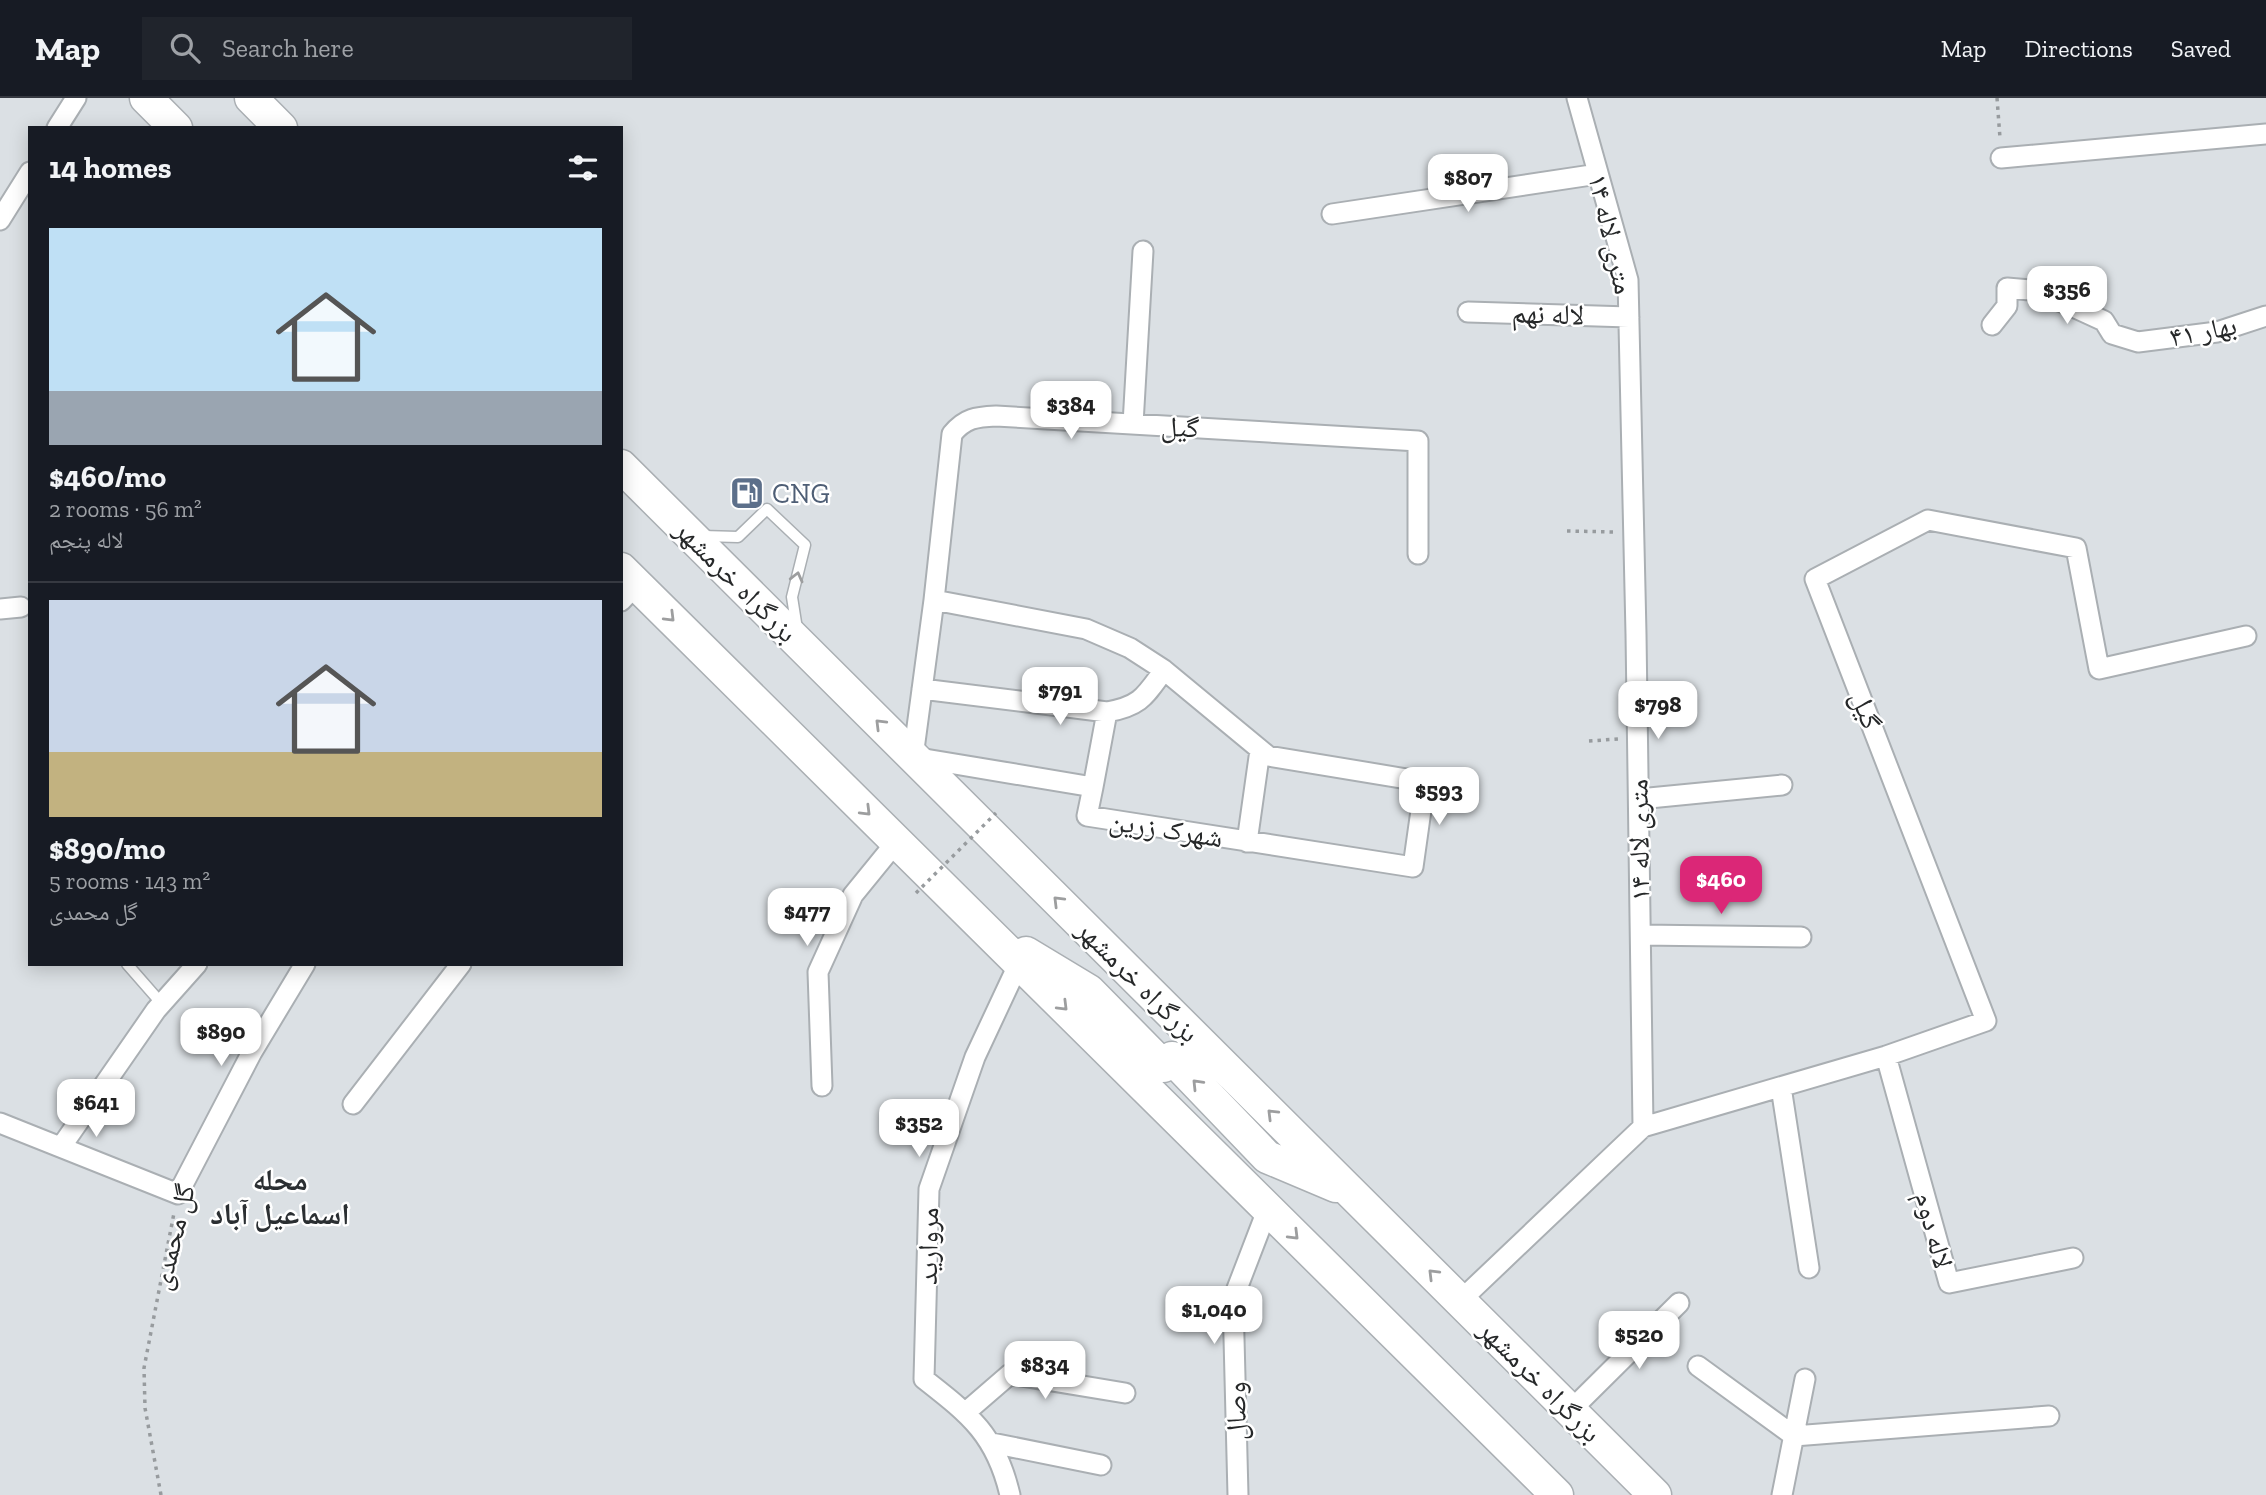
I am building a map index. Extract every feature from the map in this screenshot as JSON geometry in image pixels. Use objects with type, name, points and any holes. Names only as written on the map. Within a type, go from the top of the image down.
[{"type":"highway","points":[[146,98],[174,126]]},
{"type":"highway","points":[[251,98],[279,126]]},
{"type":"highway","name":"بزرگراه خرمشهر","points":[[623,468],[1655,1495]]},
{"type":"highway","points":[[626,585],[897,841],[1019,962],[1267,1157],[1350,1191]]},
{"type":"highway","points":[[986,930],[1089,991],[1159,1070],[1268,1208],[1557,1495]]},
{"type":"highway","points":[[1159,1070],[1195,1037]]},
{"type":"street","points":[[58,126],[76,98]]},
{"type":"street","name":"۱۴ متری لاله","points":[[1577,98],[1628,280],[1643,1126]]},
{"type":"street","points":[[2001,158],[2266,134]]},
{"type":"street","points":[[1332,214],[1598,174]]},
{"type":"street","points":[[0,219],[28,175]]},
{"type":"street","points":[[1133,424],[1143,251]]},
{"type":"street","name":"بهار ۴۱","points":[[1992,325],[2007,306],[2007,288],[2030,290],[2104,321],[2112,334],[2138,342],[2217,332],[2266,316]]},
{"type":"street","name":"لاله نهم","points":[[1468,312],[1629,317]]},
{"type":"street","name":"گیل","points":[[913,757],[952,434],[961,423],[972,417],[996,416],[1418,441],[1418,554]]},
{"type":"street","name":"گیل","points":[[1643,1126],[1886,1056],[1986,1021],[1815,579],[1928,520],[2076,548],[2099,668],[2246,636]]},
{"type":"street","points":[[934,600],[1086,629],[1130,648],[1164,670],[1260,750],[1247,842]]},
{"type":"street","points":[[0,609],[21,607]]},
{"type":"street","points":[[922,689],[1107,712],[1129,708],[1146,695],[1164,670]]},
{"type":"street","points":[[1093,787],[1107,712]]},
{"type":"street","name":"شهرک زرین","points":[[913,757],[1093,787],[1087,816],[1413,867],[1424,782],[1281,759],[1268,756],[1260,750]]},
{"type":"street","points":[[1639,799],[1782,785]]},
{"type":"street","points":[[822,1086],[818,972],[853,895],[897,841]]},
{"type":"street","points":[[1641,935],[1801,937]]},
{"type":"street","name":"مروارید","points":[[966,1412],[924,1379],[929,1189],[975,1057],[1019,962]]},
{"type":"street","points":[[61,1147],[162,1004],[195,966]]},
{"type":"street","name":"گل محمدی","points":[[178,1194],[252,1052],[304,966]]},
{"type":"street","points":[[353,1104],[459,966]]},
{"type":"street","name":"لاله دوم","points":[[1886,1056],[1949,1283],[2073,1258]]},
{"type":"street","points":[[1781,1087],[1809,1268]]},
{"type":"street","points":[[0,1123],[178,1194]]},
{"type":"street","points":[[1460,1301],[1643,1126]]},
{"type":"street","name":"وصال","points":[[1238,1495],[1233,1299],[1268,1208]]},
{"type":"street","points":[[1570,1411],[1679,1303]]},
{"type":"street","points":[[1698,1366],[1794,1436],[2049,1416]]},
{"type":"street","points":[[1010,1495],[992,1443],[966,1412],[1010,1374],[1125,1393]]},
{"type":"street","points":[[1782,1495],[1805,1379]]},
{"type":"street","points":[[992,1443],[1101,1465]]},
{"type":"lane","points":[[690,535],[738,537],[767,509],[805,545],[792,597],[799,644]]},
{"type":"lane","points":[[129,966],[162,1004]]},
{"type":"path","points":[[1997,98],[2001,158]]},
{"type":"path","points":[[1567,531],[1634,532]]},
{"type":"path","points":[[1589,741],[1638,738]]},
{"type":"path","points":[[916,893],[996,813]]},
{"type":"path","name":"گل محمدی","points":[[161,1495],[145,1408],[144,1368],[178,1194]]},
{"type":"place","name":"CNG","points":[[747,493]]},
{"type":"district","name":"محله اسماعیل آباد","points":[[280,1197]]}]
